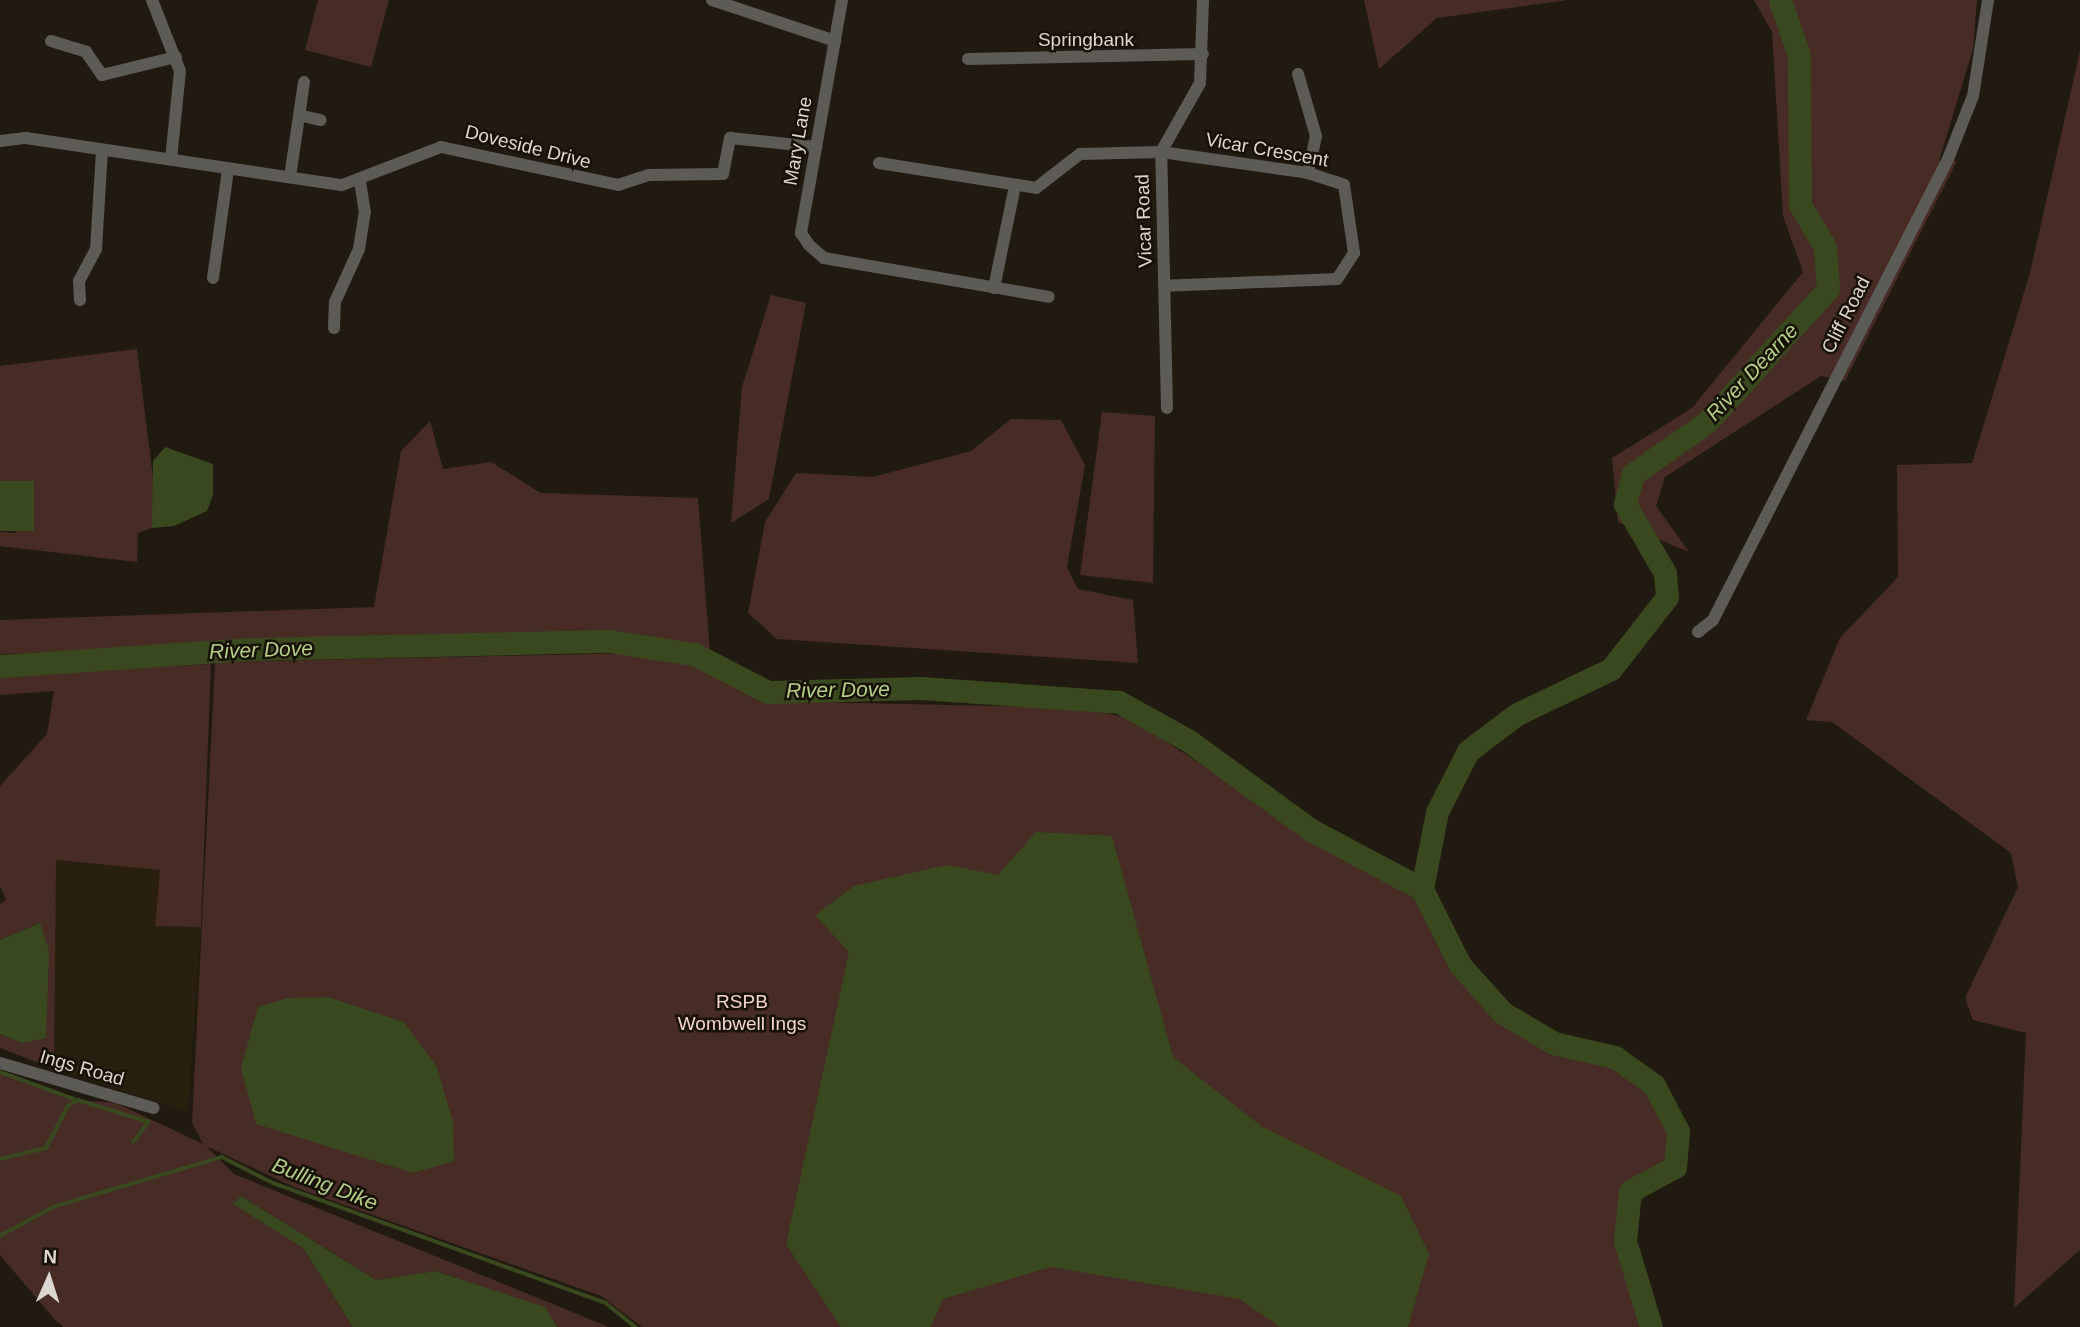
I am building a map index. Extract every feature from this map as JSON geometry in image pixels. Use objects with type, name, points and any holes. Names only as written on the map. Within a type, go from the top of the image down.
[{"type":"street","points":[[152,0],[180,71],[171,159]]},
{"type":"street","points":[[712,0],[835,41]]},
{"type":"street","name":"Mary Lane","points":[[842,0],[801,233],[809,246],[824,258],[994,288]]},
{"type":"street","name":"Vicar Road","points":[[1167,408],[1161,152],[1200,83],[1203,0]]},
{"type":"street","name":"Cliff Road","points":[[1698,632],[1713,620],[1948,159],[1973,96],[1988,0]]},
{"type":"street","points":[[51,41],[86,52],[102,75],[176,57]]},
{"type":"street","name":"Springbank","points":[[968,59],[1203,54]]},
{"type":"street","points":[[1298,74],[1316,136],[1308,173]]},
{"type":"street","points":[[290,177],[303,117],[304,82]]},
{"type":"street","points":[[303,117],[321,120]]},
{"type":"street","points":[[0,141],[26,138],[228,170],[360,183],[365,213],[359,249],[335,302],[334,328]]},
{"type":"street","name":"Doveside Drive","points":[[360,183],[420,151],[441,147],[618,184],[649,175],[723,174],[730,138],[817,147]]},
{"type":"street","points":[[80,300],[79,281],[96,249],[102,150]]},
{"type":"street","name":"Vicar Crescent","points":[[879,163],[1015,186],[1053,181],[1080,154],[1161,152],[1308,173],[1344,185],[1354,253],[1350,269],[1337,279],[1166,286]]},
{"type":"street","points":[[213,278],[228,170]]},
{"type":"street","points":[[1015,186],[994,288],[1049,297]]},
{"type":"street","name":"Ings Road","points":[[0,1063],[154,1108]]},
{"type":"shaded area","points":[[165,447],[213,464],[213,495],[207,511],[174,526],[152,528],[153,461]]},
{"type":"shaded area","points":[[0,481],[34,481],[34,531],[0,531]]},
{"type":"shaded area","points":[[1036,832],[1112,836],[1173,1057],[1261,1126],[1401,1196],[1429,1254],[1408,1327],[1280,1327],[1240,1299],[1051,1267],[943,1299],[931,1327],[841,1327],[786,1244],[849,952],[815,915],[854,886],[947,865],[998,875]]},
{"type":"shaded area","points":[[55,860],[160,870],[155,926],[201,927],[188,1112],[54,1069]]},
{"type":"shaded area","points":[[40,923],[49,951],[46,1038],[22,1043],[0,1034],[0,940]]},
{"type":"shaded area","points":[[328,997],[404,1022],[437,1067],[453,1122],[454,1161],[413,1173],[256,1124],[241,1068],[258,1007],[288,998]]},
{"type":"shaded area","points":[[241,1196],[376,1280],[435,1271],[545,1307],[557,1327],[353,1327],[303,1248],[233,1204]]},
{"type":"green space","points":[[318,0],[389,0],[371,67],[305,50]]},
{"type":"green space","points":[[1364,0],[1568,0],[1437,18],[1379,69]]},
{"type":"green space","points":[[1754,0],[1977,0],[1973,49],[1939,161],[1957,161],[1845,381],[1821,376],[1665,477],[1656,506],[1689,552],[1618,522],[1612,458],[1692,408],[1803,272],[1783,216],[1772,32]]},
{"type":"green space","points":[[2080,51],[2080,1250],[2014,1308],[2026,1033],[1973,1020],[1965,998],[2018,887],[2011,853],[1832,722],[1806,720],[1840,638],[1898,577],[1897,465],[1972,463],[2030,273]]},
{"type":"green space","points":[[771,295],[806,303],[769,499],[731,523],[742,387]]},
{"type":"green space","points":[[137,349],[155,494],[152,528],[138,533],[137,562],[0,546],[0,532],[16,533],[33,481],[0,487],[0,366]]},
{"type":"green space","points":[[1102,412],[1155,416],[1153,583],[1080,575]]},
{"type":"green space","points":[[1011,419],[1061,420],[1085,465],[1067,567],[1078,589],[1133,600],[1138,663],[777,639],[748,613],[765,522],[796,473],[873,477],[971,451]]},
{"type":"green space","points":[[430,421],[443,469],[491,462],[541,493],[698,498],[710,652],[616,631],[0,654],[0,620],[374,607],[401,451]]},
{"type":"green space","name":"RSPB Wombwell Ings","points":[[634,653],[690,665],[768,701],[1084,708],[1131,719],[1301,829],[1367,863],[1414,895],[1457,972],[1498,1019],[1551,1049],[1613,1065],[1650,1090],[1672,1129],[1667,1162],[1626,1185],[1617,1240],[1642,1327],[642,1327],[601,1296],[294,1187],[206,1146],[234,1174],[609,1327],[557,1327],[544,1307],[435,1271],[376,1280],[241,1196],[234,1204],[303,1248],[353,1327],[64,1327],[56,1321],[0,1255],[0,1073],[78,1100],[116,1103],[203,1144],[192,1123],[215,662]]},
{"type":"green space","points":[[211,664],[201,927],[155,926],[160,870],[56,860],[54,1069],[0,1048],[0,1034],[22,1043],[40,923],[0,940],[0,904],[6,900],[0,886],[0,786],[47,734],[54,691],[0,695],[0,676]]},
{"type":"waterway","name":"River Dearne","points":[[1651,1327],[1625,1241],[1630,1191],[1675,1167],[1678,1131],[1654,1085],[1615,1057],[1554,1043],[1503,1013],[1460,965],[1422,889],[1437,812],[1468,751],[1517,714],[1611,669],[1667,597],[1665,573],[1625,504],[1633,474],[1707,422],[1828,289],[1825,247],[1800,205],[1799,55],[1780,0]]},
{"type":"waterway","name":"River Dove","points":[[0,666],[251,649],[609,641],[694,654],[768,692],[920,688],[1119,702],[1189,741],[1311,830],[1422,889]]},
{"type":"waterway","points":[[0,1072],[77,1100]]},
{"type":"waterway","points":[[0,1159],[46,1148],[68,1106],[78,1100],[149,1122],[134,1142]]},
{"type":"waterway","name":"Bulling Dike","points":[[0,1236],[53,1207],[222,1157],[273,1183],[606,1303],[636,1327]]}]
